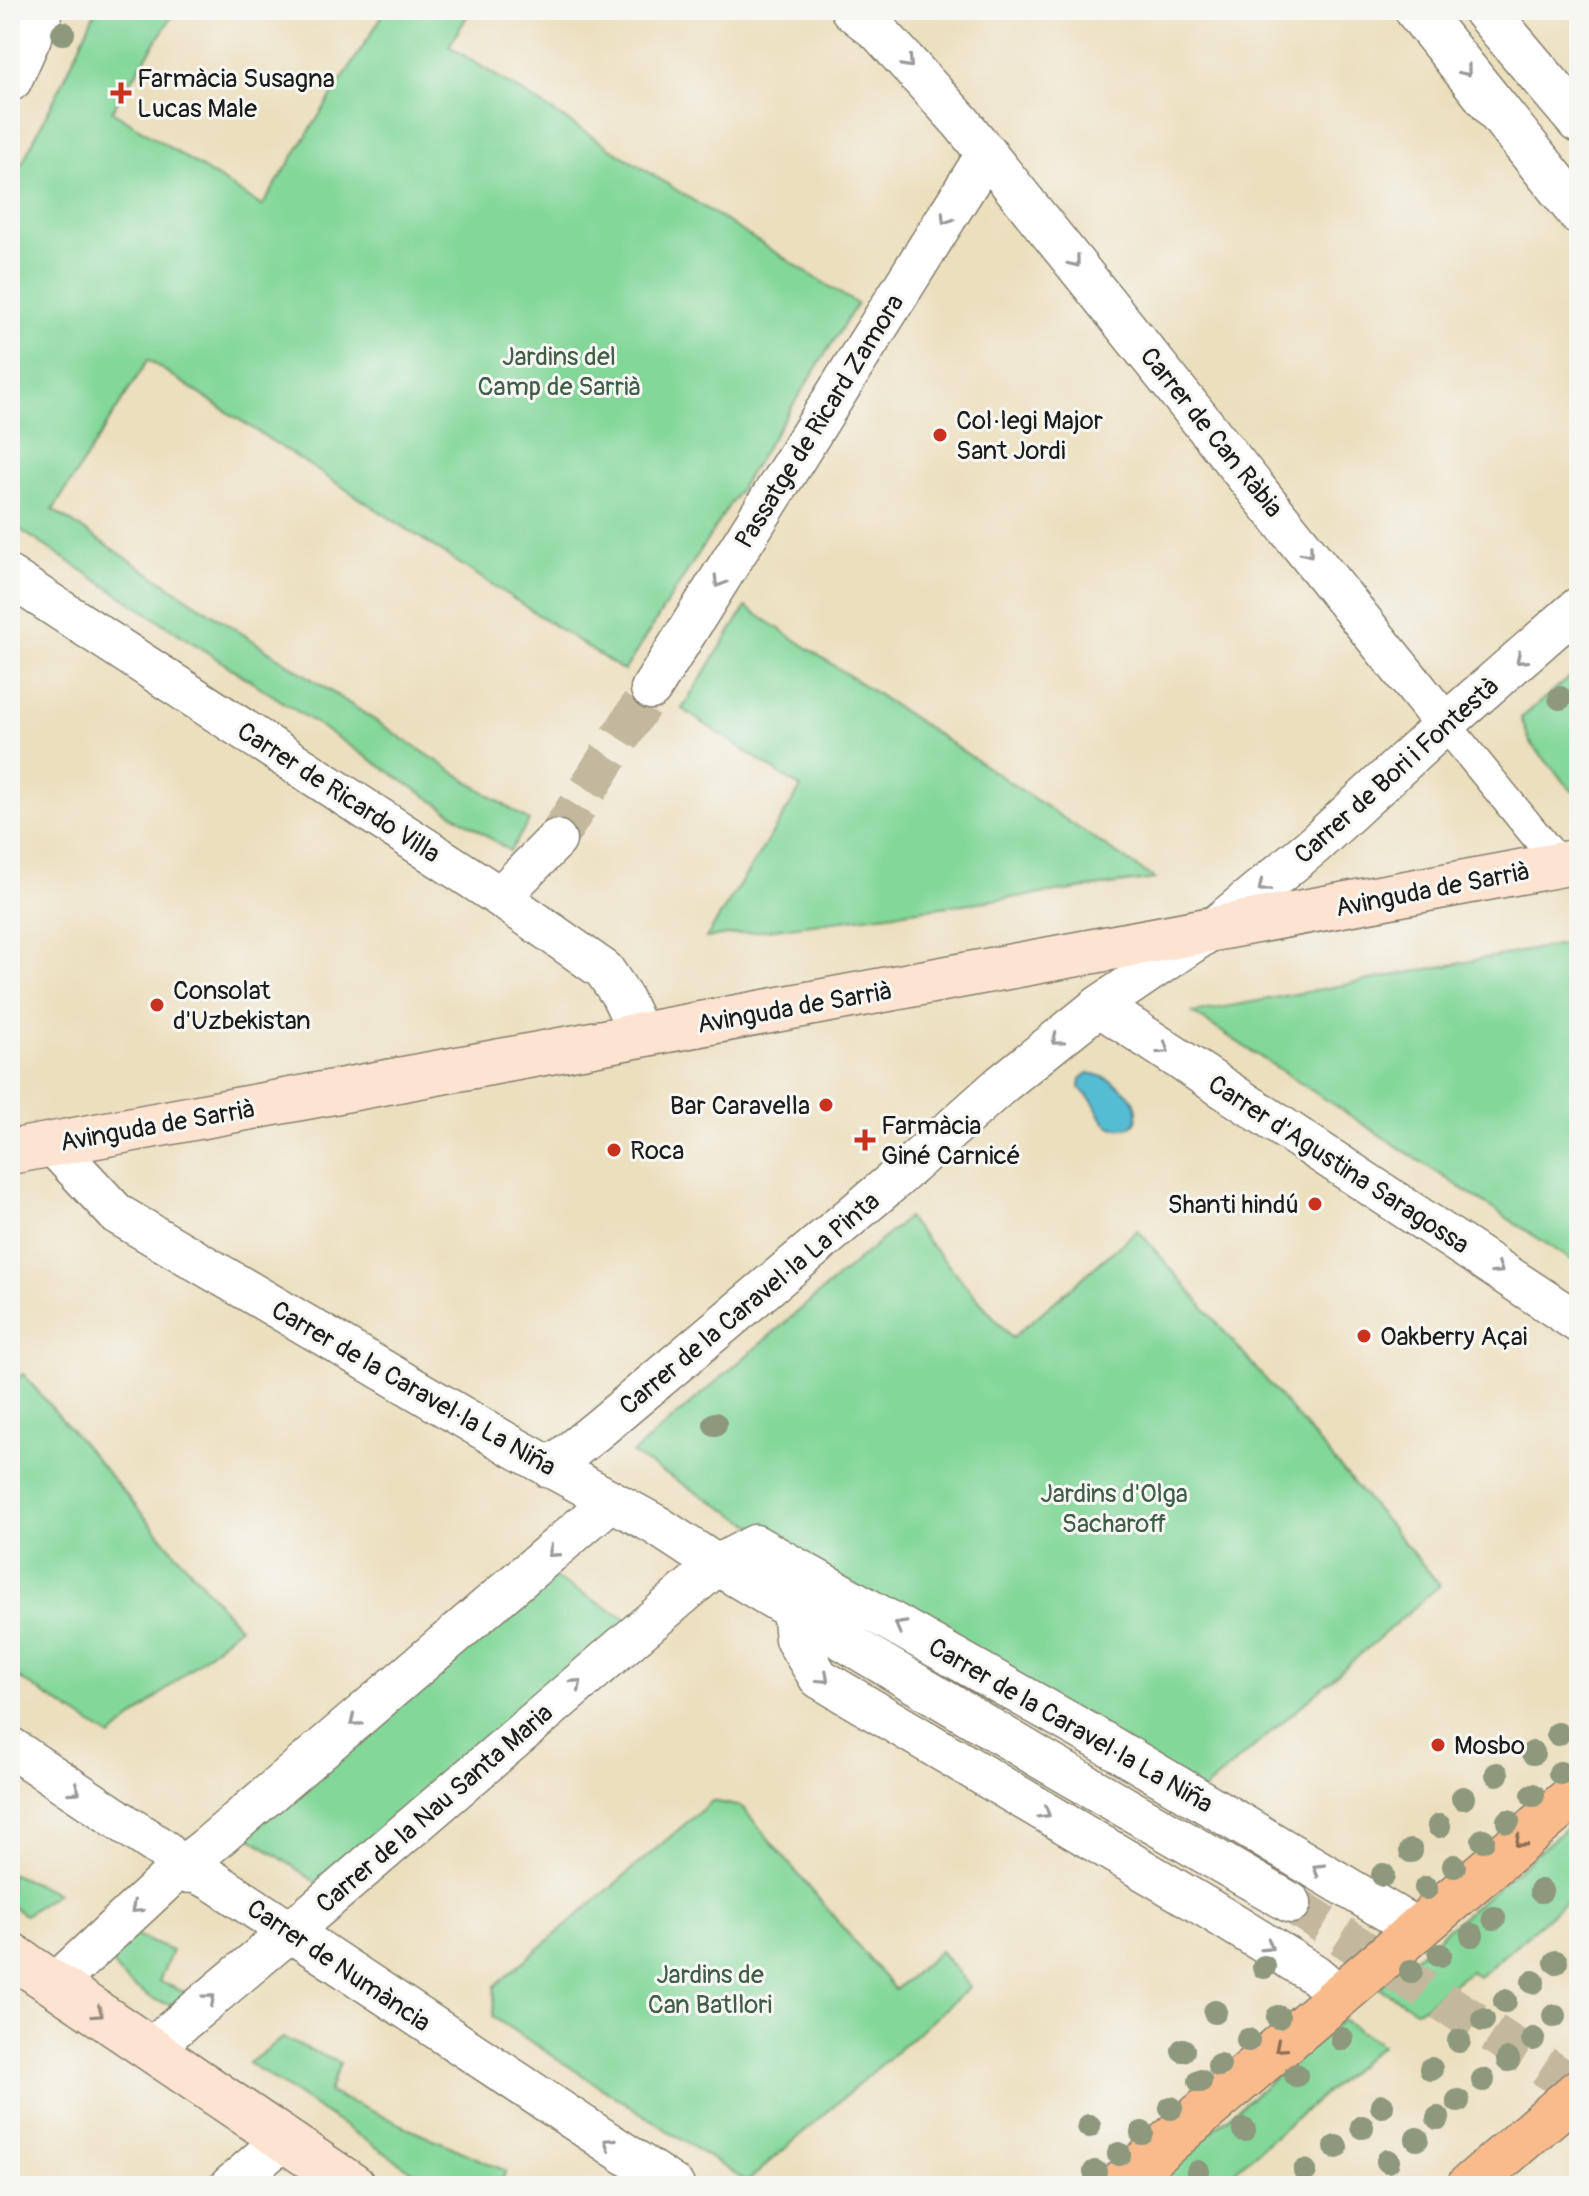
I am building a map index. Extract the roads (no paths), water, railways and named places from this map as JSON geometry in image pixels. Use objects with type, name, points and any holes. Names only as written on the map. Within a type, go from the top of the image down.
[{"type":"main road","name":"Avinguda de Sarrià","points":[[31,1148],[1570,863]]},
{"type":"main road","points":[[1117,2186],[1340,1996],[1402,1919],[1579,1791]]},
{"type":"main road","points":[[10,1954],[353,2186]]},
{"type":"main road","points":[[1469,2186],[1579,2091]]},
{"type":"street","points":[[10,79],[41,10]]},
{"type":"street","name":"Carrer de Can Ràbia","points":[[851,10],[880,33],[961,122],[1445,724],[1570,863]]},
{"type":"street","points":[[1417,10],[1579,212]]},
{"type":"street","points":[[1485,10],[1579,121]]},
{"type":"street","name":"Passatge de Ricard Zamora","points":[[651,689],[987,153]]},
{"type":"street","name":"Carrer de Ricardo Villa","points":[[10,577],[500,897],[604,970],[621,995],[640,1035]]},
{"type":"street","name":"Carrer de Bori i Fontestà","points":[[1211,930],[1314,845],[1445,724],[1579,607]]},
{"type":"street","points":[[500,897],[556,840]]},
{"type":"street","name":"Carrer de la Caravel·la La Pinta","points":[[550,1468],[892,1182],[1002,1084],[1099,1006],[1211,930]]},
{"type":"street","name":"Carrer d'Agustina Saragossa","points":[[1099,1006],[1579,1323]]},
{"type":"street","name":"Carrer de la Caravel·la La Niña","points":[[31,1148],[117,1214],[550,1468],[656,1525],[717,1565],[1047,1762],[1291,1903]]},
{"type":"street","points":[[55,1984],[175,1872],[611,1501]]},
{"type":"street","name":"Carrer de la Caravel·la La Niña","points":[[755,1545],[1088,1733],[1402,1919]]},
{"type":"street","name":"Carrer de la Nau Santa Maria","points":[[150,2049],[717,1565],[755,1545]]},
{"type":"street","points":[[792,1610],[795,1639],[819,1678],[1209,1909],[1314,1974],[1340,1996]]},
{"type":"street","points":[[10,1747],[164,1850],[171,1858],[175,1872]]},
{"type":"street","name":"Carrer de Numància","points":[[175,1872],[196,1873],[212,1880],[674,2186]]},
{"type":"street","points":[[230,2186],[285,2138]]},
{"type":"water","points":[[1088,1073],[1104,1077],[1128,1093],[1136,1108],[1137,1116],[1133,1124],[1120,1128],[1105,1122],[1080,1088],[1081,1079]]},
{"type":"tunnel","points":[[556,840],[651,689]]},
{"type":"tunnel","points":[[1291,1903],[1579,2089]]},
{"type":"place","name":"Farmàcia Susagna Lucas Male","points":[[121,93]]},
{"type":"place","name":"Col·legi Major Sant Jordi","points":[[940,435]]},
{"type":"place","name":"Consolat d'Uzbekistan","points":[[157,1005]]},
{"type":"place","name":"Bar Caravella","points":[[826,1105]]},
{"type":"place","name":"Farmàcia Giné Carnicé","points":[[865,1140]]},
{"type":"place","name":"Roca","points":[[614,1150]]},
{"type":"place","name":"Shanti hindú","points":[[1315,1204]]},
{"type":"place","name":"Oakberry Açai","points":[[1364,1336]]},
{"type":"place","name":"Mosbo","points":[[1438,1745]]},
{"type":"park label","name":"Jardins del Camp de Sarrià","points":[[559,371]]},
{"type":"park label","name":"Jardins d'Olga Sacharoff","points":[[1114,1508]]},
{"type":"park label","name":"Jardins de Can Batllori","points":[[710,1989]]}]
